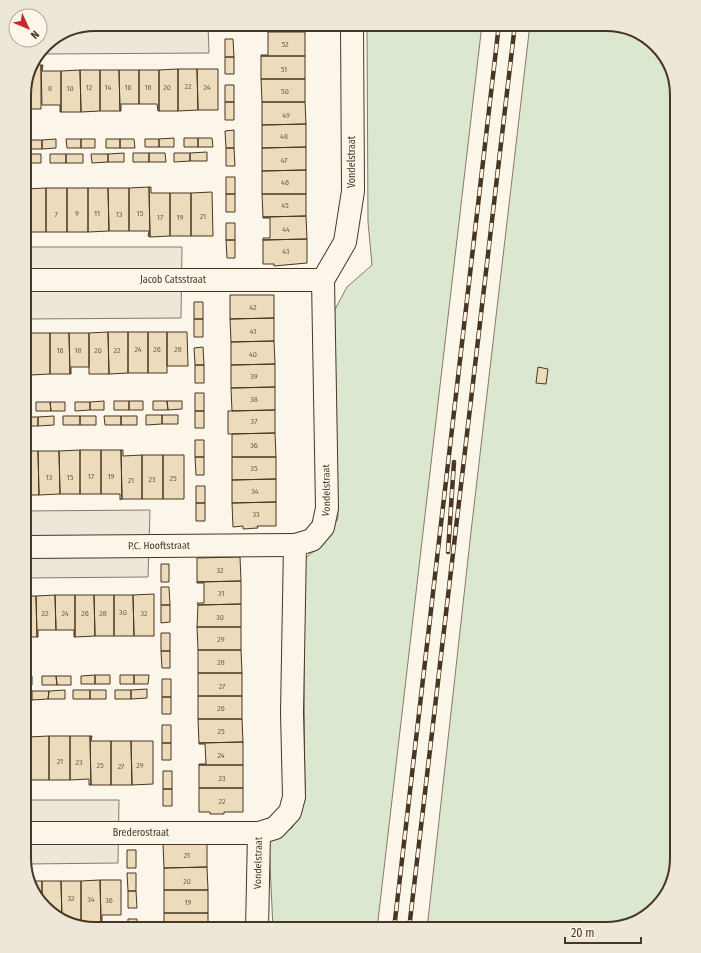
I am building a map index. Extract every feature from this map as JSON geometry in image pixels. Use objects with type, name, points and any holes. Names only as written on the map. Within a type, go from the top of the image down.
[{"type":"street","name":"Vondelstraat","points":[[257,922],[259,833],[275,828],[290,812],[294,797],[292,712],[295,545],[312,540],[323,527],[327,508],[323,280],[345,242],[353,191],[352,31]]},
{"type":"street","name":"Jacob Catsstraat","points":[[31,280],[323,280]]},
{"type":"street","name":"P.C. Hooftstraat","points":[[31,547],[295,545]]},
{"type":"street","name":"Brederostraat","points":[[31,833],[259,833]]},
{"type":"green space","points":[[367,31],[481,31],[378,922],[273,922],[269,842],[292,828],[305,800],[303,560],[325,542],[338,518],[332,315],[347,287],[372,265],[368,222]]},
{"type":"green space","points":[[529,31],[610,31],[627,34],[642,42],[657,56],[668,78],[670,95],[670,858],[668,875],[657,897],[645,909],[631,917],[623,920],[606,922],[428,922]]},
{"type":"shaded area","points":[[208,31],[209,53],[46,54],[53,47],[74,34],[87,32]]},
{"type":"shaded area","points":[[31,247],[182,247],[181,318],[31,319]]},
{"type":"shaded area","points":[[150,510],[148,577],[31,578],[31,511]]},
{"type":"shaded area","points":[[31,800],[119,800],[118,863],[32,864]]},
{"type":"building","points":[[268,32],[305,32],[305,56],[261,56],[268,55]]},
{"type":"building","points":[[225,39],[233,39],[234,57],[225,57]]},
{"type":"building","points":[[261,56],[305,56],[305,79],[261,79]]},
{"type":"building","points":[[225,57],[234,57],[234,74],[225,74]]},
{"type":"building","points":[[39,65],[41,65],[41,109],[31,109],[33,78]]},
{"type":"building","points":[[41,65],[43,65],[42,71],[61,71],[61,112],[60,105],[42,105]]},
{"type":"building","points":[[178,69],[197,69],[198,110],[178,111]]},
{"type":"building","points":[[178,69],[178,111],[159,111],[159,70]]},
{"type":"building","points":[[197,69],[218,69],[218,110],[198,110]]},
{"type":"building","points":[[80,70],[81,112],[61,112],[61,71]]},
{"type":"building","points":[[80,70],[100,70],[100,111],[81,112]]},
{"type":"building","points":[[100,70],[119,70],[120,111],[100,111]]},
{"type":"building","points":[[119,70],[139,70],[139,104],[121,104],[121,111],[120,111]]},
{"type":"building","points":[[139,70],[159,70],[159,111],[157,104],[139,104]]},
{"type":"building","points":[[261,79],[305,79],[305,102],[262,102]]},
{"type":"building","points":[[225,85],[234,85],[234,102],[225,102]]},
{"type":"building","points":[[225,102],[234,102],[234,120],[225,120]]},
{"type":"building","points":[[262,102],[305,102],[306,124],[262,125]]},
{"type":"building","points":[[306,124],[306,147],[262,148],[262,125]]},
{"type":"building","points":[[234,130],[234,148],[226,148],[225,131]]},
{"type":"building","points":[[174,138],[174,147],[159,147],[159,139]]},
{"type":"building","points":[[184,138],[198,138],[198,147],[184,147]]},
{"type":"building","points":[[198,138],[212,138],[213,147],[198,147]]},
{"type":"building","points":[[56,139],[56,148],[42,149],[42,140]]},
{"type":"building","points":[[66,139],[81,139],[81,148],[67,148]]},
{"type":"building","points":[[81,139],[95,139],[95,148],[81,148]]},
{"type":"building","points":[[106,139],[120,139],[120,148],[106,148]]},
{"type":"building","points":[[120,139],[134,139],[135,148],[120,148]]},
{"type":"building","points":[[145,139],[159,139],[159,147],[145,147]]},
{"type":"building","points":[[31,140],[42,140],[42,149],[31,149]]},
{"type":"building","points":[[306,147],[306,170],[262,171],[262,148]]},
{"type":"building","points":[[226,148],[234,148],[235,166],[226,166]]},
{"type":"building","points":[[207,152],[207,161],[190,161],[190,153]]},
{"type":"building","points":[[124,153],[124,162],[108,162],[108,154]]},
{"type":"building","points":[[133,153],[149,153],[149,162],[133,162]]},
{"type":"building","points":[[149,153],[165,153],[166,162],[149,162]]},
{"type":"building","points":[[174,153],[190,153],[190,161],[174,162]]},
{"type":"building","points":[[31,154],[41,154],[41,163],[31,163]]},
{"type":"building","points":[[50,154],[66,154],[66,163],[50,163]]},
{"type":"building","points":[[66,154],[83,154],[83,163],[66,163]]},
{"type":"building","points":[[91,154],[108,154],[108,162],[92,163]]},
{"type":"building","points":[[306,170],[306,194],[262,194],[262,171]]},
{"type":"building","points":[[226,177],[235,177],[235,194],[226,194]]},
{"type":"building","points":[[149,187],[151,187],[151,193],[170,193],[170,236],[150,237]]},
{"type":"building","points":[[149,187],[150,237],[148,236],[149,231],[129,231],[129,188]]},
{"type":"building","points":[[46,188],[46,232],[31,232],[31,189]]},
{"type":"building","points":[[46,188],[67,188],[67,232],[46,232]]},
{"type":"building","points":[[67,188],[88,188],[88,232],[67,232]]},
{"type":"building","points":[[88,188],[108,188],[109,231],[88,232]]},
{"type":"building","points":[[108,188],[129,188],[129,231],[109,231]]},
{"type":"building","points":[[212,192],[213,236],[191,236],[191,193]]},
{"type":"building","points":[[170,193],[191,193],[191,236],[170,236]]},
{"type":"building","points":[[226,194],[235,194],[235,212],[226,212]]},
{"type":"building","points":[[262,194],[306,194],[306,216],[263,217]]},
{"type":"building","points":[[306,216],[307,239],[263,240],[263,238],[270,238],[270,218],[263,217]]},
{"type":"building","points":[[226,223],[235,223],[235,240],[226,240]]},
{"type":"building","points":[[307,239],[307,263],[274,266],[274,264],[263,264],[263,240]]},
{"type":"building","points":[[226,240],[235,240],[235,258],[227,258]]},
{"type":"building","points":[[230,295],[274,295],[274,318],[230,319]]},
{"type":"building","points":[[194,302],[203,302],[203,319],[194,319]]},
{"type":"building","points":[[274,318],[274,341],[231,342],[230,319]]},
{"type":"building","points":[[194,319],[203,319],[203,337],[194,337]]},
{"type":"building","points":[[108,332],[128,332],[128,373],[109,374]]},
{"type":"building","points":[[108,332],[109,374],[89,374],[89,333]]},
{"type":"building","points":[[128,332],[148,332],[148,373],[128,373]]},
{"type":"building","points":[[148,332],[167,332],[167,373],[148,373]]},
{"type":"building","points":[[167,332],[187,332],[188,366],[167,366]]},
{"type":"building","points":[[31,333],[50,333],[50,374],[31,375]]},
{"type":"building","points":[[50,333],[69,333],[70,374],[50,374]]},
{"type":"building","points":[[69,333],[89,333],[89,367],[71,367],[71,374],[70,374]]},
{"type":"building","points":[[274,341],[275,364],[231,365],[231,342]]},
{"type":"building","points":[[203,347],[204,365],[195,365],[194,348]]},
{"type":"building","points":[[275,364],[275,387],[231,388],[231,365]]},
{"type":"building","points":[[195,365],[204,365],[204,383],[195,383]]},
{"type":"building","points":[[538,367],[548,369],[546,384],[536,383]]},
{"type":"building","points":[[275,387],[275,410],[232,411],[231,388]]},
{"type":"building","points":[[195,393],[204,393],[204,411],[195,411]]},
{"type":"building","points":[[104,401],[104,410],[90,410],[90,402]]},
{"type":"building","points":[[114,401],[129,401],[129,410],[114,410]]},
{"type":"building","points":[[129,401],[143,401],[143,410],[129,410]]},
{"type":"building","points":[[153,401],[167,401],[168,410],[153,410]]},
{"type":"building","points":[[167,401],[182,401],[182,409],[168,410]]},
{"type":"building","points":[[36,402],[50,402],[51,411],[36,411]]},
{"type":"building","points":[[50,402],[65,402],[65,411],[51,411]]},
{"type":"building","points":[[75,402],[90,402],[90,410],[75,411]]},
{"type":"building","points":[[275,410],[275,433],[228,434],[228,411]]},
{"type":"building","points":[[195,411],[204,411],[204,428],[195,428]]},
{"type":"building","points":[[146,415],[162,415],[162,424],[146,425]]},
{"type":"building","points":[[162,415],[178,415],[178,424],[162,424]]},
{"type":"building","points":[[54,416],[54,425],[38,426],[38,417]]},
{"type":"building","points":[[63,416],[80,416],[80,425],[63,425]]},
{"type":"building","points":[[80,416],[96,416],[96,425],[80,425]]},
{"type":"building","points":[[104,416],[121,416],[121,425],[105,425]]},
{"type":"building","points":[[121,416],[137,416],[137,425],[121,425]]},
{"type":"building","points":[[31,417],[38,417],[38,426],[31,426]]},
{"type":"building","points":[[275,433],[276,457],[232,457],[232,434]]},
{"type":"building","points":[[195,440],[204,440],[204,457],[195,457]]},
{"type":"building","points":[[80,450],[80,494],[60,494],[59,451]]},
{"type":"building","points":[[80,450],[101,450],[101,494],[80,494]]},
{"type":"building","points":[[101,450],[121,450],[122,499],[120,500],[120,494],[101,494]]},
{"type":"building","points":[[121,450],[123,450],[123,456],[142,455],[142,499],[122,499]]},
{"type":"building","points":[[31,451],[38,451],[39,495],[31,495]]},
{"type":"building","points":[[38,451],[59,451],[60,494],[39,495]]},
{"type":"building","points":[[142,455],[163,455],[163,499],[142,499]]},
{"type":"building","points":[[163,455],[184,455],[184,499],[163,499]]},
{"type":"building","points":[[195,457],[204,457],[204,475],[196,475]]},
{"type":"building","points":[[232,457],[276,457],[276,479],[232,480]]},
{"type":"building","points":[[276,479],[276,502],[232,503],[232,480]]},
{"type":"building","points":[[196,486],[205,486],[205,503],[196,503]]},
{"type":"building","points":[[276,502],[276,526],[257,526],[258,528],[243,529],[243,526],[233,527],[232,503]]},
{"type":"building","points":[[196,503],[205,503],[205,521],[196,521]]},
{"type":"building","points":[[240,557],[241,581],[197,582],[197,558]]},
{"type":"building","points":[[161,564],[169,564],[169,582],[161,582]]},
{"type":"building","points":[[241,581],[241,604],[198,605],[197,603],[204,603],[204,583],[197,582]]},
{"type":"building","points":[[161,587],[169,587],[170,605],[161,605]]},
{"type":"building","points":[[154,594],[154,636],[134,636],[133,595]]},
{"type":"building","points":[[55,595],[56,630],[38,630],[37,637],[36,596]]},
{"type":"building","points":[[55,595],[75,595],[75,637],[74,630],[56,630]]},
{"type":"building","points":[[75,595],[94,595],[95,636],[75,637]]},
{"type":"building","points":[[94,595],[114,595],[114,636],[95,636]]},
{"type":"building","points":[[114,595],[133,595],[134,636],[114,636]]},
{"type":"building","points":[[31,596],[36,596],[37,637],[31,637]]},
{"type":"building","points":[[241,604],[241,627],[197,627],[198,605]]},
{"type":"building","points":[[161,605],[170,605],[170,622],[161,623]]},
{"type":"building","points":[[197,627],[241,627],[241,650],[198,650]]},
{"type":"building","points":[[161,633],[170,633],[170,651],[161,651]]},
{"type":"building","points":[[198,650],[241,650],[242,673],[198,673]]},
{"type":"building","points":[[161,651],[170,651],[170,668],[162,668]]},
{"type":"building","points":[[198,673],[242,673],[242,696],[198,696]]},
{"type":"building","points":[[95,675],[95,684],[81,684],[81,676]]},
{"type":"building","points":[[95,675],[110,675],[110,684],[95,684]]},
{"type":"building","points":[[120,675],[134,675],[134,684],[120,684]]},
{"type":"building","points":[[134,675],[149,675],[148,684],[134,684]]},
{"type":"building","points":[[42,676],[56,676],[57,685],[42,685]]},
{"type":"building","points":[[56,676],[71,676],[71,685],[57,685]]},
{"type":"building","points":[[162,679],[171,679],[171,697],[162,697]]},
{"type":"building","points":[[147,689],[147,698],[131,699],[131,690]]},
{"type":"building","points":[[65,690],[65,699],[48,699],[49,691]]},
{"type":"building","points":[[73,690],[90,690],[90,699],[73,699]]},
{"type":"building","points":[[90,690],[106,690],[106,699],[90,699]]},
{"type":"building","points":[[115,690],[131,690],[131,699],[115,699]]},
{"type":"building","points":[[32,691],[49,691],[48,699],[32,700]]},
{"type":"building","points":[[198,696],[242,696],[242,719],[198,719]]},
{"type":"building","points":[[162,697],[171,697],[171,714],[162,714]]},
{"type":"building","points":[[198,719],[242,719],[243,742],[199,743]]},
{"type":"building","points":[[162,725],[171,725],[171,743],[162,743]]},
{"type":"building","points":[[49,736],[70,736],[70,780],[49,780]]},
{"type":"building","points":[[49,736],[49,780],[31,780],[31,737]]},
{"type":"building","points":[[70,736],[90,736],[91,785],[89,785],[89,779],[70,780]]},
{"type":"building","points":[[90,736],[92,736],[91,741],[111,741],[111,785],[91,785]]},
{"type":"building","points":[[111,741],[131,741],[132,785],[111,785]]},
{"type":"building","points":[[131,741],[153,741],[153,784],[132,785]]},
{"type":"building","points":[[243,742],[243,765],[199,765],[206,764],[205,744],[199,743]]},
{"type":"building","points":[[162,743],[171,743],[171,760],[162,760]]},
{"type":"building","points":[[199,765],[243,765],[243,788],[199,788]]},
{"type":"building","points":[[163,771],[172,771],[172,789],[163,789]]},
{"type":"building","points":[[199,788],[243,788],[243,812],[210,814],[210,812],[199,812]]},
{"type":"building","points":[[163,789],[172,789],[172,806],[163,806]]},
{"type":"building","points":[[207,843],[207,867],[164,868],[163,844]]},
{"type":"building","points":[[127,850],[136,850],[136,868],[127,868]]},
{"type":"building","points":[[207,867],[208,890],[164,890],[164,868]]},
{"type":"building","points":[[127,873],[136,873],[136,891],[128,891]]},
{"type":"building","points":[[100,880],[101,922],[81,921],[81,881]]},
{"type":"building","points":[[100,880],[121,880],[121,915],[102,915],[102,922],[101,922]]},
{"type":"building","points":[[35,881],[42,881],[42,893]]},
{"type":"building","points":[[42,881],[61,881],[62,912],[53,906],[42,893]]},
{"type":"building","points":[[61,881],[81,881],[81,921],[62,912]]},
{"type":"building","points":[[164,890],[208,890],[208,913],[164,913]]},
{"type":"building","points":[[128,891],[136,891],[137,908],[128,908]]},
{"type":"building","points":[[164,913],[208,913],[208,922],[164,922]]},
{"type":"building","points":[[128,919],[137,919],[137,922],[128,922]]},
{"type":"railway","points":[[395,922],[498,31]]},
{"type":"railway","points":[[410,922],[514,31]]},
{"type":"railway","points":[[448,552],[454,462]]}]
